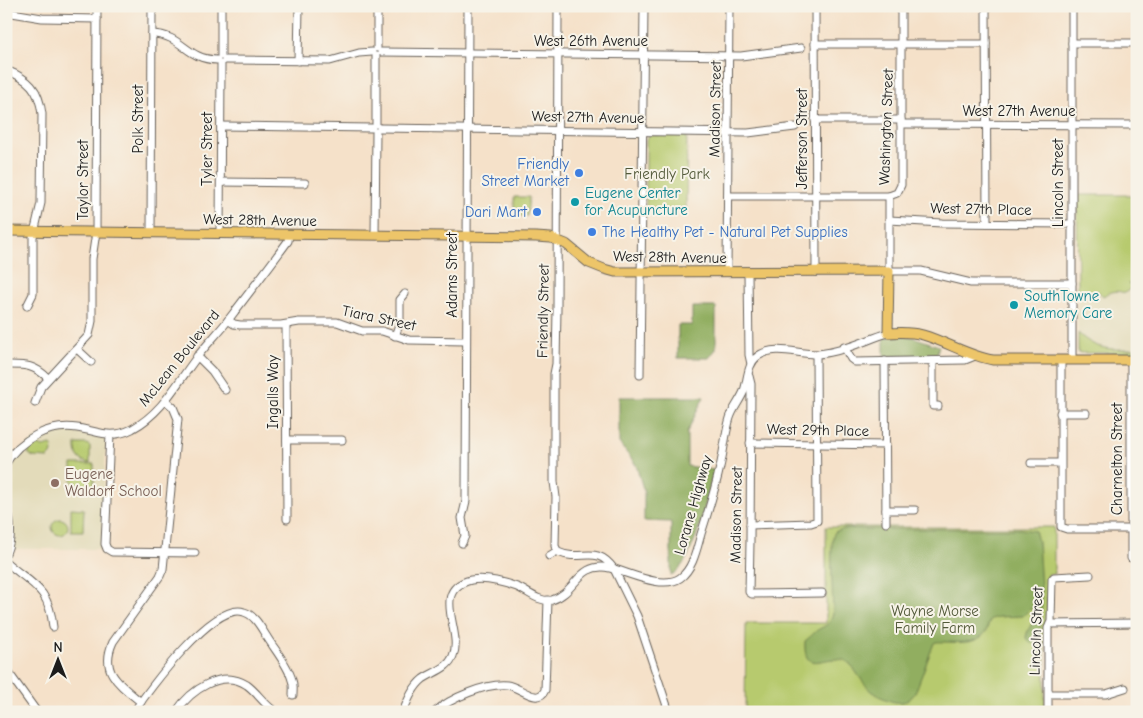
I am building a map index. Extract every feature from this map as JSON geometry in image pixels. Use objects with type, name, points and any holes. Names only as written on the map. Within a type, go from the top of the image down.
[{"type":"main road","name":"West 28th Avenue","points":[[6,231],[536,237],[558,240],[568,245],[585,261],[615,272],[889,271]]},
{"type":"main road","name":"Washington Street","points":[[888,332],[889,271]]},
{"type":"main road","points":[[865,272],[881,277],[889,286]]},
{"type":"main road","points":[[889,314],[897,325],[910,332],[976,356],[993,360],[1134,360]]},
{"type":"main road","points":[[888,332],[910,332]]},
{"type":"street","name":"Taylor Street","points":[[35,403],[41,387],[48,378],[78,349],[88,335],[92,321],[92,259],[96,232],[97,6]]},
{"type":"street","name":"Polk Street","points":[[151,232],[152,6]]},
{"type":"street","name":"Tyler Street","points":[[220,233],[221,6]]},
{"type":"street","points":[[298,6],[298,61]]},
{"type":"street","points":[[375,235],[377,6]]},
{"type":"street","name":"Adams Street","points":[[462,542],[464,536],[462,518],[466,502],[468,6]]},
{"type":"street","name":"Friendly Street","points":[[557,551],[554,541],[556,497],[554,486],[554,374],[556,364],[558,240],[558,6]]},
{"type":"street","points":[[640,375],[644,6]]},
{"type":"street","name":"Madison Street","points":[[727,272],[729,6]]},
{"type":"street","name":"Jefferson Street","points":[[815,6],[816,272]]},
{"type":"street","name":"Washington Street","points":[[889,271],[889,196],[897,193],[901,187],[902,6]]},
{"type":"street","points":[[986,6],[987,223]]},
{"type":"street","name":"Lincoln Street","points":[[1072,6],[1072,360]]},
{"type":"street","points":[[6,12],[42,18],[97,19]]},
{"type":"street","name":"West 26th Avenue","points":[[152,34],[172,38],[197,56],[221,60],[330,61],[358,53],[377,52],[729,56],[801,48]]},
{"type":"street","points":[[1072,43],[1137,43]]},
{"type":"street","points":[[815,44],[986,44]]},
{"type":"street","points":[[6,70],[24,78],[32,86],[40,104],[42,195],[33,238],[33,294],[27,306]]},
{"type":"street","name":"West 27th Avenue","points":[[815,120],[986,125],[1137,125]]},
{"type":"street","name":"West 27th Avenue","points":[[221,126],[642,132],[756,132],[795,127]]},
{"type":"street","points":[[221,182],[305,183]]},
{"type":"street","points":[[728,196],[889,196]]},
{"type":"street","name":"West 27th Place","points":[[889,220],[942,224],[1072,224]]},
{"type":"street","name":"McLean Boulevard","points":[[6,463],[16,450],[26,442],[38,434],[51,429],[71,427],[110,435],[131,430],[155,412],[166,401],[197,356],[228,320],[288,241],[289,234]]},
{"type":"street","name":"West 28th Avenue","points":[[889,271],[921,271],[971,282],[1072,283]]},
{"type":"street","points":[[748,272],[749,355],[751,364]]},
{"type":"street","points":[[395,336],[400,321],[400,300],[405,294]]},
{"type":"street","points":[[228,320],[237,325],[286,325]]},
{"type":"street","name":"Tiara Street","points":[[286,325],[299,322],[340,322],[362,331],[381,331],[412,340],[466,341]]},
{"type":"street","name":"Ingalls Way","points":[[286,325],[287,519]]},
{"type":"street","points":[[751,364],[756,357],[768,352],[816,354],[844,348],[888,332]]},
{"type":"street","points":[[844,348],[854,361],[965,360],[976,356]]},
{"type":"street","points":[[78,349],[91,362]]},
{"type":"street","points":[[750,525],[815,523],[817,520],[816,354]]},
{"type":"street","points":[[197,356],[212,371],[225,390]]},
{"type":"street","points":[[1061,360],[1060,463],[1062,528],[1134,529]]},
{"type":"street","name":"Charnelton Street","points":[[1131,558],[1134,529],[1134,360]]},
{"type":"street","points":[[885,361],[886,524]]},
{"type":"street","points":[[932,361],[933,406],[938,406]]},
{"type":"street","name":"Lorane Highway","points":[[548,600],[564,593],[586,570],[602,567],[663,582],[679,579],[690,567],[720,468],[731,417],[743,393],[751,364]]},
{"type":"street","points":[[6,365],[28,365],[48,378]]},
{"type":"street","name":"Madison Street","points":[[748,374],[750,384],[748,591],[752,594],[822,593]]},
{"type":"street","points":[[141,702],[113,678],[109,669],[109,650],[112,642],[160,576],[165,553],[178,419],[176,411],[166,401]]},
{"type":"street","points":[[1060,413],[1086,413]]},
{"type":"street","points":[[110,435],[106,549],[112,552],[196,553]]},
{"type":"street","points":[[287,440],[342,440]]},
{"type":"street","name":"West 29th Place","points":[[750,443],[886,445]]},
{"type":"street","points":[[1032,463],[1060,463]]},
{"type":"street","points":[[6,505],[10,525],[10,536],[6,553]]},
{"type":"street","points":[[886,510],[915,510]]},
{"type":"street","points":[[549,556],[557,551],[568,555],[600,556],[609,562],[638,616],[669,712]]},
{"type":"street","points":[[6,562],[38,587],[48,605],[53,627]]},
{"type":"street","name":"Lincoln Street","points":[[1048,712],[1048,628],[1050,624],[1052,578],[1090,575]]},
{"type":"street","points":[[403,712],[418,684],[447,665],[454,655],[456,640],[449,607],[453,594],[463,583],[476,579],[491,580],[516,586],[535,597],[548,600],[544,692],[540,696],[532,696],[516,687],[498,685],[469,693],[435,712]]},
{"type":"street","points":[[134,712],[159,678],[197,635],[221,616],[237,611],[251,616],[289,671],[293,682],[293,695]]},
{"type":"street","points":[[1050,624],[1137,623]]},
{"type":"street","points":[[6,669],[37,712]]},
{"type":"street","points":[[176,712],[186,699],[202,687],[218,680],[227,679],[246,685],[274,711]]},
{"type":"street","name":"Lincoln Street","points":[[1048,694],[1108,694],[1125,688]]},
{"type":"shaded area","points":[[1077,195],[1137,195],[1137,353],[1078,353]]},
{"type":"shaded area","name":"Eugene Waldorf School","points":[[69,430],[106,440],[102,549],[13,549],[11,510],[6,496],[6,469],[19,453],[35,439],[47,434]]},
{"type":"green space","name":"Friendly Park","points":[[650,135],[687,135],[686,210],[646,210],[646,139]]},
{"type":"green space","points":[[1077,195],[1137,195],[1137,278],[1129,284],[1132,287],[1125,293],[1114,292],[1103,296],[1099,292],[1078,293]]},
{"type":"green space","points":[[514,197],[529,197],[527,216],[514,216]]},
{"type":"green space","points":[[692,307],[716,307],[716,349],[709,358],[678,358],[678,325],[692,325]]},
{"type":"green space","points":[[1078,333],[1092,344],[1113,349],[1137,349],[1137,353],[1078,353]]},
{"type":"green space","points":[[901,335],[939,346],[936,356],[884,357],[884,338]]},
{"type":"green space","points":[[619,397],[704,397],[687,432],[687,466],[714,470],[704,511],[693,544],[687,558],[679,569],[671,575],[671,522],[644,521],[644,492],[636,465],[619,443]]},
{"type":"green space","points":[[76,444],[87,444],[90,446],[90,463],[78,457]]},
{"type":"green space","points":[[32,445],[43,447],[51,445],[53,448],[51,455],[48,458],[33,457],[28,453]]},
{"type":"green space","points":[[72,464],[94,464],[94,484],[82,486],[72,481]]},
{"type":"green space","points":[[71,508],[84,509],[83,531],[71,531]]},
{"type":"green space","points":[[60,519],[66,521],[68,527],[66,533],[60,535],[54,533],[52,527],[54,521]]},
{"type":"green space","name":"Wayne Morse Family Farm","points":[[826,527],[1054,527],[1054,574],[1048,574],[1047,614],[1045,615],[1045,712],[745,712],[746,623],[826,623]]},
{"type":"green space","points":[[1020,529],[1035,531],[1038,541],[1042,603],[1040,639],[1037,643],[1030,643],[1026,638],[1036,615],[1037,611],[1034,608],[1023,616],[991,619],[984,634],[972,641],[936,642],[915,693],[909,700],[902,702],[890,701],[876,694],[846,661],[831,659],[817,662],[808,658],[805,652],[805,641],[828,623],[833,613],[832,545],[833,536],[838,530]]},
{"type":"place","name":"Friendly Street Market","points":[[579,173]]},
{"type":"place","name":"Eugene Center for Acupuncture","points":[[575,202]]},
{"type":"place","name":"Dari Mart","points":[[537,212]]},
{"type":"place","name":"The Healthy Pet - Natural Pet Supplies","points":[[592,232]]},
{"type":"place","name":"SouthTowne Memory Care","points":[[1014,305]]},
{"type":"place","name":"Eugene Waldorf School","points":[[55,483]]}]
